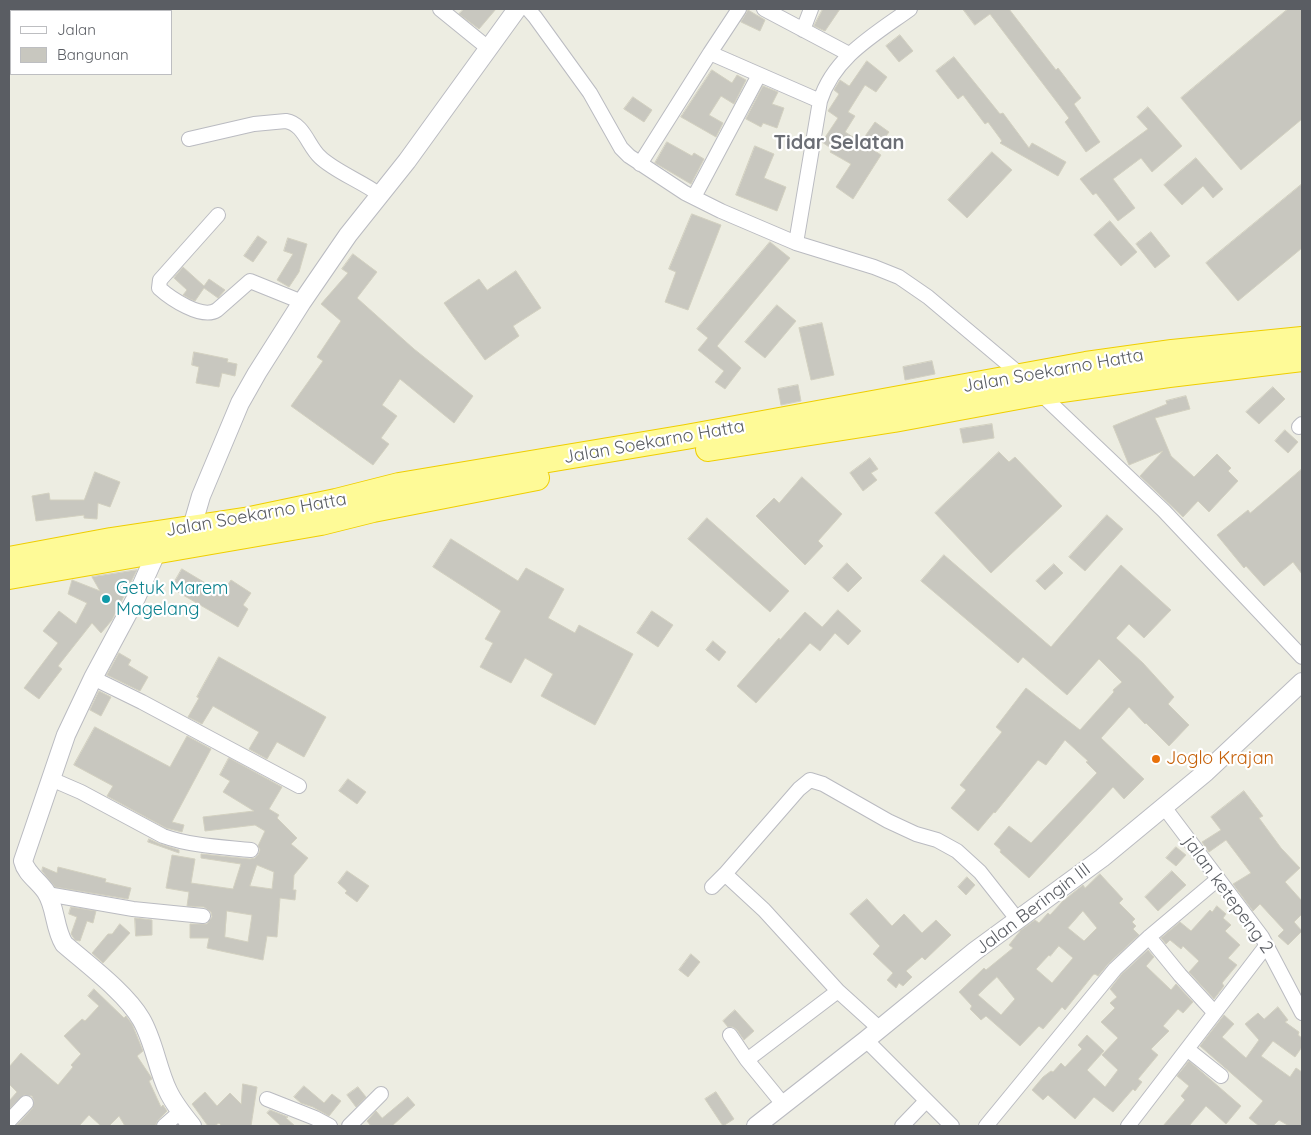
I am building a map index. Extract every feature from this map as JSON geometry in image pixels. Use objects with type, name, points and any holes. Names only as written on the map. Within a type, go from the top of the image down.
[{"type":"highway","name":"Jalan Soekarno Hatta","points":[[9,577],[312,524],[340,509],[399,485],[686,437],[1022,376],[1172,352],[1302,339]]},
{"type":"highway","name":"Jalan Soekarno Hatta","points":[[9,559],[250,518],[340,509],[548,476],[894,420],[1040,393],[1302,359]]},
{"type":"street","points":[[440,9],[488,48]]},
{"type":"street","points":[[192,527],[201,496],[240,404],[257,373],[302,302],[348,235],[426,135],[518,9]]},
{"type":"street","points":[[640,164],[739,9]]},
{"type":"street","points":[[764,9],[849,54]]},
{"type":"street","points":[[803,30],[811,9]]},
{"type":"street","points":[[796,243],[820,101],[829,79],[849,54],[910,9]]},
{"type":"street","points":[[532,13],[590,93],[621,148],[640,164],[694,198],[721,211],[796,243],[874,267],[898,277],[928,297],[1022,376]]},
{"type":"street","points":[[710,53],[820,101]]},
{"type":"street","points":[[694,198],[759,75]]},
{"type":"street","points":[[189,139],[254,124],[291,122],[301,129],[313,149],[324,161],[380,195]]},
{"type":"street","points":[[218,215],[160,280],[159,288],[183,305],[207,313],[217,310],[250,280],[302,302]]},
{"type":"street","points":[[1040,393],[1164,511],[1302,657]]},
{"type":"street","points":[[157,551],[136,598],[92,678],[66,735],[23,861],[26,870],[47,894],[64,944],[132,1005],[147,1032],[168,1091],[180,1112],[192,1126]]},
{"type":"street","points":[[92,678],[142,702],[299,786]]},
{"type":"street","name":"Jalan Beringin III","points":[[756,1126],[1017,919],[1102,858],[1225,755],[1302,682]]},
{"type":"street","points":[[51,779],[81,792],[153,832],[172,840],[251,850]]},
{"type":"street","points":[[712,887],[726,874],[799,789],[810,780],[823,784],[888,821],[916,834],[937,840],[956,851],[980,872],[1017,919]]},
{"type":"street","name":"jalan ketepeng 2","points":[[1164,807],[1262,937],[1302,1013]]},
{"type":"street","points":[[726,874],[764,910],[838,991],[926,1101],[952,1126]]},
{"type":"street","points":[[986,1126],[1100,986],[1149,937],[1218,879]]},
{"type":"street","points":[[47,894],[133,909],[203,916]]},
{"type":"street","points":[[1149,937],[1214,1012]]},
{"type":"street","points":[[1128,1126],[1266,946]]},
{"type":"street","points":[[748,1060],[838,991]]},
{"type":"street","points":[[730,1035],[783,1104]]},
{"type":"street","points":[[1187,1049],[1221,1076]]},
{"type":"street","points":[[349,1126],[380,1094]]},
{"type":"street","points":[[267,1100],[315,1118],[330,1126]]},
{"type":"street","points":[[902,1126],[926,1101]]},
{"type":"street","points":[[9,1121],[26,1103]]},
{"type":"street","points":[[164,1126],[180,1112]]},
{"type":"building","points":[[464,9],[496,9],[479,29],[459,14]]},
{"type":"building","points":[[823,9],[840,9],[825,31],[814,26]]},
{"type":"building","points":[[963,9],[1009,9],[1056,70],[1058,68],[1081,98],[1074,104],[1100,142],[1086,152],[1065,122],[1069,118],[990,14],[975,25]]},
{"type":"building","points":[[1288,9],[1302,9],[1302,119],[1241,170],[1181,98]]},
{"type":"building","points":[[748,10],[765,20],[760,31],[741,22]]},
{"type":"building","points":[[900,35],[913,51],[899,62],[886,46]]},
{"type":"building","points":[[954,57],[1000,114],[1003,113],[1029,148],[1032,143],[1066,162],[1058,176],[1000,143],[1002,141],[988,122],[985,124],[963,95],[958,99],[936,71]]},
{"type":"building","points":[[867,61],[887,77],[876,92],[865,85],[848,112],[855,116],[845,132],[861,142],[875,122],[889,132],[875,151],[881,155],[853,199],[836,187],[851,164],[830,152],[832,149],[822,142],[838,118],[828,111],[839,94],[834,90],[840,80],[849,86]]},
{"type":"building","points":[[712,70],[732,83],[737,75],[746,80],[734,104],[721,96],[709,115],[723,123],[716,137],[681,117]]},
{"type":"building","points":[[763,86],[778,92],[772,104],[784,108],[777,128],[763,123],[761,127],[746,119]]},
{"type":"building","points":[[633,97],[652,110],[644,122],[624,109]]},
{"type":"building","points":[[1148,107],[1182,146],[1152,172],[1141,158],[1113,179],[1135,208],[1118,221],[1096,193],[1093,195],[1080,179],[1148,129],[1137,117]]},
{"type":"building","points":[[667,142],[692,156],[694,153],[704,159],[691,184],[655,163]]},
{"type":"building","points":[[755,146],[774,154],[764,178],[786,187],[777,211],[736,195]]},
{"type":"building","points":[[992,152],[1012,170],[967,218],[948,200]]},
{"type":"building","points":[[1196,158],[1223,189],[1213,198],[1203,186],[1182,205],[1164,185]]},
{"type":"building","points":[[1302,184],[1302,248],[1238,301],[1206,263]]},
{"type":"building","points":[[692,214],[721,225],[688,310],[665,302],[676,272],[669,269]]},
{"type":"building","points":[[1110,221],[1137,252],[1121,266],[1094,235]]},
{"type":"building","points":[[1151,232],[1170,256],[1155,268],[1136,244]]},
{"type":"building","points":[[258,236],[267,242],[253,262],[244,256]]},
{"type":"building","points":[[288,238],[307,244],[299,272],[289,287],[277,280],[293,254],[284,251]]},
{"type":"building","points":[[770,242],[790,258],[717,346],[741,368],[725,389],[715,382],[724,371],[698,350],[708,338],[697,329]]},
{"type":"building","points":[[353,254],[377,272],[357,298],[414,349],[473,396],[454,423],[400,379],[382,405],[397,416],[381,438],[389,444],[373,465],[291,406],[323,361],[317,357],[341,321],[321,304],[348,273],[342,269]]},
{"type":"building","points":[[183,267],[204,286],[209,279],[225,290],[218,298],[204,288],[195,301],[190,299],[183,295],[187,290],[174,278]]},
{"type":"building","points":[[516,271],[541,308],[513,326],[519,336],[485,360],[444,303],[479,279],[487,290]]},
{"type":"building","points":[[777,305],[796,321],[765,358],[745,342]]},
{"type":"building","points":[[822,323],[834,375],[811,380],[799,328]]},
{"type":"building","points":[[194,352],[228,359],[227,362],[237,364],[235,376],[222,373],[219,387],[196,383],[199,367],[192,365]]},
{"type":"building","points":[[932,361],[935,374],[905,380],[903,367]]},
{"type":"building","points":[[798,385],[801,401],[781,405],[778,389]]},
{"type":"building","points":[[1273,387],[1285,399],[1259,424],[1246,412]]},
{"type":"building","points":[[1186,396],[1190,409],[1155,418],[1171,456],[1194,477],[1217,454],[1231,468],[1228,471],[1238,481],[1209,512],[1198,501],[1183,517],[1140,476],[1163,451],[1129,465],[1113,426],[1167,404],[1166,401]]},
{"type":"building","points":[[992,424],[994,438],[963,443],[960,429]]},
{"type":"building","points":[[1285,430],[1298,442],[1288,453],[1275,441]]},
{"type":"building","points":[[999,452],[1009,462],[1015,457],[1062,506],[991,573],[935,513]]},
{"type":"building","points":[[870,458],[878,469],[871,473],[877,480],[863,491],[850,473]]},
{"type":"building","points":[[1302,469],[1302,574],[1293,562],[1264,586],[1246,566],[1244,568],[1217,535],[1248,510],[1250,513]]},
{"type":"building","points":[[95,472],[120,482],[110,507],[98,503],[97,519],[84,518],[84,515],[36,521],[32,496],[49,493],[50,500],[84,500]]},
{"type":"building","points":[[802,477],[842,514],[818,541],[823,546],[805,565],[756,516],[774,498],[779,503]]},
{"type":"building","points":[[1107,515],[1123,529],[1085,571],[1069,557]]},
{"type":"building","points":[[707,518],[789,591],[770,612],[688,539]]},
{"type":"building","points":[[451,539],[518,581],[526,568],[564,589],[548,618],[575,633],[579,625],[633,654],[595,725],[541,696],[553,674],[525,658],[511,683],[480,667],[493,643],[485,639],[501,611],[433,567]]},
{"type":"building","points":[[944,555],[1051,647],[1121,565],[1171,610],[1144,638],[1129,624],[1116,638],[1143,663],[1174,697],[1168,704],[1189,725],[1169,746],[1129,707],[1101,738],[1144,779],[1124,799],[1113,787],[1029,878],[1000,852],[1001,850],[994,844],[1009,826],[1031,843],[1097,773],[1086,762],[1088,761],[1065,740],[1046,765],[1038,760],[978,831],[951,808],[966,790],[960,785],[1002,732],[996,727],[1026,688],[1080,730],[1114,692],[1113,690],[1122,682],[1099,659],[1067,695],[1023,657],[1018,663],[921,581]]},
{"type":"building","points":[[847,563],[862,578],[848,592],[833,578]]},
{"type":"building","points":[[1054,564],[1063,573],[1045,590],[1036,581]]},
{"type":"building","points":[[182,569],[222,593],[231,580],[251,593],[243,605],[248,609],[238,627],[171,588]]},
{"type":"building","points":[[137,570],[112,620],[101,633],[92,623],[58,666],[62,669],[39,699],[24,688],[58,643],[43,631],[59,611],[76,624],[87,603],[68,594],[72,580],[100,591],[92,577]]},
{"type":"building","points":[[838,610],[861,631],[848,645],[835,633],[820,651],[810,643],[756,703],[737,686],[779,638],[780,640],[805,612],[822,627]]},
{"type":"building","points":[[652,611],[673,625],[658,647],[637,633]]},
{"type":"building","points":[[713,641],[726,652],[719,661],[706,650]]},
{"type":"building","points":[[119,653],[131,660],[128,665],[148,677],[140,691],[107,675]]},
{"type":"building","points":[[219,657],[326,717],[304,757],[277,742],[267,759],[249,749],[259,732],[213,706],[202,724],[188,717]]},
{"type":"building","points":[[99,691],[111,697],[101,716],[90,710]]},
{"type":"building","points":[[95,727],[170,767],[187,736],[211,749],[172,822],[184,825],[182,832],[166,828],[107,796],[113,786],[74,765]]},
{"type":"building","points":[[229,758],[282,787],[269,809],[279,815],[277,818],[297,838],[291,844],[308,858],[294,875],[293,890],[296,890],[295,900],[280,898],[277,937],[267,936],[263,960],[207,948],[209,938],[190,938],[190,924],[207,924],[212,917],[211,912],[204,907],[187,906],[189,892],[166,888],[172,855],[195,859],[191,883],[233,889],[241,864],[201,858],[201,854],[250,859],[258,855],[260,850],[258,846],[265,831],[255,825],[205,831],[203,817],[254,811],[223,792],[230,781],[220,775]],"holes":[[[257,865],[274,872],[272,889],[250,886]],[[227,911],[252,915],[248,942],[225,937]]]},
{"type":"building","points":[[348,779],[366,792],[357,804],[339,791]]},
{"type":"building","points":[[1244,791],[1263,816],[1259,818],[1281,848],[1300,868],[1285,882],[1302,901],[1302,914],[1294,922],[1302,931],[1288,945],[1278,936],[1284,930],[1260,904],[1253,911],[1233,884],[1251,873],[1226,840],[1209,852],[1202,842],[1221,830],[1211,817]]},
{"type":"building","points":[[149,839],[179,850],[179,853],[148,842]]},
{"type":"building","points":[[1176,847],[1186,855],[1176,866],[1166,858]]},
{"type":"building","points":[[43,867],[57,873],[58,867],[106,879],[105,882],[131,888],[128,899],[55,887],[42,871]]},
{"type":"building","points":[[347,871],[369,886],[357,902],[345,893],[347,891],[338,883]]},
{"type":"building","points":[[1172,871],[1186,885],[1158,911],[1145,897]]},
{"type":"building","points":[[1100,874],[1123,899],[1119,903],[1135,919],[1132,922],[1136,926],[1133,929],[1139,935],[1098,976],[1093,975],[1065,1010],[1062,1007],[1043,1029],[1039,1026],[1020,1046],[986,1016],[981,1020],[970,1009],[972,1006],[959,992],[984,968],[986,970],[1013,948],[1009,945],[1021,930],[1035,920],[1039,923],[1048,913],[1050,915],[1063,901],[1083,885],[1085,888]],"holes":[[[1083,911],[1097,928],[1084,941],[1068,928]],[[1059,946],[1073,958],[1052,983],[1036,969]],[[997,977],[1015,999],[1001,1015],[978,995]]]},
{"type":"building","points":[[967,877],[975,885],[966,895],[958,887]]},
{"type":"building","points":[[867,899],[892,926],[904,914],[922,933],[936,920],[951,935],[925,960],[922,957],[906,971],[912,977],[903,986],[899,983],[896,988],[887,980],[893,973],[873,954],[880,946],[850,914]]},
{"type":"building","points":[[1217,906],[1226,914],[1223,918],[1231,925],[1225,931],[1240,945],[1228,958],[1237,965],[1222,983],[1224,986],[1214,999],[1189,972],[1199,961],[1183,946],[1181,949],[1170,940],[1166,944],[1161,938],[1180,922],[1191,931],[1210,910],[1212,912]]},
{"type":"building","points":[[71,907],[96,911],[93,923],[87,921],[80,941],[75,940],[71,934],[77,917],[69,914]]},
{"type":"building","points":[[135,918],[152,920],[152,935],[136,936]]},
{"type":"building","points":[[120,924],[130,933],[103,963],[92,953],[108,934],[112,934]]},
{"type":"building","points":[[1148,950],[1154,957],[1146,966],[1171,990],[1176,984],[1193,1002],[1183,1013],[1178,1009],[1163,1026],[1169,1031],[1151,1049],[1158,1055],[1138,1079],[1142,1082],[1135,1091],[1133,1089],[1113,1112],[1094,1097],[1075,1119],[1048,1095],[1043,1100],[1032,1090],[1043,1077],[1051,1071],[1053,1072],[1061,1063],[1065,1067],[1082,1049],[1078,1045],[1087,1035],[1104,1051],[1087,1070],[1105,1087],[1118,1070],[1102,1055],[1118,1038],[1101,1022],[1115,1008],[1110,1003],[1117,997],[1110,989],[1121,975]]},
{"type":"building","points":[[691,954],[700,962],[688,977],[679,970]]},
{"type":"building","points":[[94,989],[124,1018],[126,1016],[132,1024],[143,1051],[137,1056],[152,1079],[149,1081],[161,1107],[163,1105],[167,1111],[155,1126],[125,1126],[119,1116],[109,1126],[101,1126],[89,1115],[79,1126],[16,1126],[32,1109],[34,1101],[32,1096],[24,1095],[9,1109],[9,1101],[17,1092],[9,1084],[9,1067],[21,1053],[58,1085],[81,1054],[64,1036],[82,1019],[85,1021],[99,1006],[88,996]]},
{"type":"building","points":[[1278,1007],[1288,1020],[1285,1022],[1299,1032],[1298,1035],[1302,1038],[1302,1047],[1295,1057],[1273,1041],[1261,1056],[1290,1077],[1296,1068],[1302,1072],[1302,1126],[1289,1126],[1279,1120],[1273,1126],[1259,1126],[1249,1118],[1263,1101],[1200,1046],[1224,1015],[1234,1024],[1222,1037],[1246,1058],[1259,1040],[1245,1024],[1258,1013],[1264,1019]]},
{"type":"building","points":[[735,1010],[754,1031],[744,1040],[737,1030],[733,1027],[728,1027],[723,1021]]},
{"type":"building","points":[[1189,1061],[1241,1106],[1226,1124],[1206,1106],[1189,1126],[1163,1126],[1185,1100],[1181,1096],[1189,1086],[1177,1076]]},
{"type":"building","points":[[243,1084],[257,1087],[251,1126],[222,1126],[219,1123],[214,1126],[208,1126],[192,1104],[205,1092],[217,1106],[230,1093],[241,1104]]},
{"type":"building","points":[[304,1086],[324,1103],[332,1094],[341,1101],[329,1116],[301,1103],[294,1097]]},
{"type":"building","points":[[358,1087],[366,1097],[356,1107],[347,1095]]},
{"type":"building","points":[[716,1092],[734,1119],[723,1126],[705,1099]]},
{"type":"building","points":[[408,1097],[415,1105],[392,1126],[371,1126],[367,1121],[376,1111],[382,1118]]},
{"type":"building","points":[[270,1110],[288,1117],[286,1118],[295,1126],[281,1126],[267,1113]]},
{"type":"place","name":"Getuk Marem Magelang","points":[[106,599]]},
{"type":"place","name":"Joglo Krajan","points":[[1156,759]]},
{"type":"district","name":"Tidar Selatan","points":[[839,143]]}]
